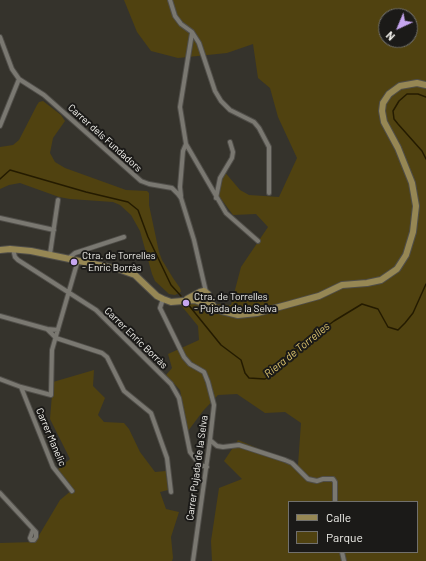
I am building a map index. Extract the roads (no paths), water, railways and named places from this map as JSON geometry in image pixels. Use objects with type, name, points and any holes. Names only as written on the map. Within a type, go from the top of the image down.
[{"type":"main road","points":[[198,294],[197,298],[201,302],[222,311],[238,315],[257,313],[312,298],[342,285],[381,280],[397,269],[406,255],[413,232],[416,206],[412,183],[398,148],[384,122],[382,107],[389,94],[400,86],[417,83],[426,85]]},
{"type":"main road","points":[[0,250],[13,249],[50,254],[128,272],[135,275],[157,296],[171,302],[185,300],[207,302],[207,295]]},
{"type":"main road","points":[[185,300],[202,291],[207,295],[214,307]]},
{"type":"street","points":[[170,0],[175,16],[181,24],[192,32],[199,43],[215,90],[221,101],[230,110],[254,122],[259,128],[269,147],[269,193]]},
{"type":"street","points":[[192,32],[180,107],[186,144],[226,214],[258,240]]},
{"type":"street","name":"Carrer dels Fundadors","points":[[0,37],[12,69],[19,79],[44,95],[141,180],[149,184],[172,188],[181,198]]},
{"type":"street","points":[[0,126],[19,79]]},
{"type":"street","points":[[216,198],[220,178],[234,152],[230,142]]},
{"type":"street","points":[[186,144],[182,157],[180,187],[181,198],[194,240],[207,295]]},
{"type":"street","points":[[50,254],[58,200]]},
{"type":"street","points":[[0,218],[54,230]]},
{"type":"street","points":[[69,258],[75,253],[124,237]]},
{"type":"street","name":"Carrer Enric Borràs","points":[[13,249],[14,257],[18,260],[96,310],[171,384],[179,398],[190,452],[200,465],[207,467]]},
{"type":"street","points":[[0,379],[21,387],[51,395],[52,350],[78,260]]},
{"type":"street","name":"Carrer Pujada de la Selva","points":[[163,299],[160,308],[184,357],[190,364],[204,372],[214,405],[207,467],[193,561]]},
{"type":"street","points":[[0,316],[47,329],[58,330]]},
{"type":"street","points":[[47,329],[56,338],[102,353],[107,357],[124,391],[151,413],[167,458],[170,492]]},
{"type":"street","name":"Carrer Manelic","points":[[21,387],[53,467],[72,491]]},
{"type":"street","points":[[210,440],[217,446],[223,447],[239,445],[285,460],[292,463],[308,479],[317,481],[323,479],[333,479],[336,482],[335,501]]},
{"type":"street","points":[[0,492],[33,530]]},
{"type":"waterway","name":"Riera de Torrelles","points":[[426,97],[418,94],[407,94],[399,101],[393,111],[394,119],[422,151],[426,159]]},
{"type":"waterway","name":"Riera de Torrelles","points":[[0,179],[10,170],[86,192],[128,202],[138,210],[148,237],[171,285],[181,296]]},
{"type":"waterway","name":"Riera de Torrelles","points":[[187,303],[221,345],[241,360],[245,373],[249,378],[265,379],[272,374],[275,367],[286,357],[334,321],[362,304],[378,309],[388,327],[398,330],[413,313],[426,284]]},
{"type":"place","name":"Ctra. de Torrelles - Enric Borràs","points":[[74,262]]},
{"type":"place","name":"Ctra. de Torrelles - Pujada de la Selva","points":[[186,303]]}]
